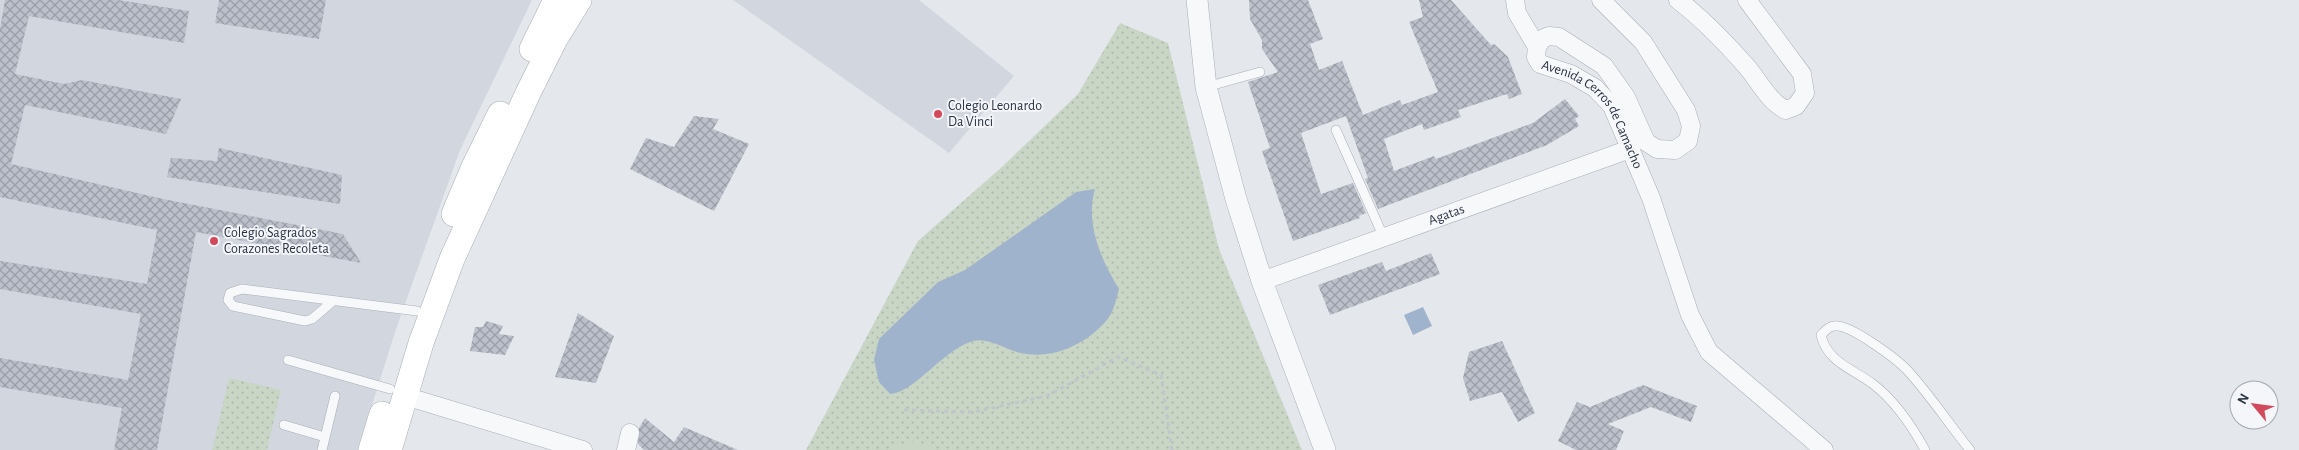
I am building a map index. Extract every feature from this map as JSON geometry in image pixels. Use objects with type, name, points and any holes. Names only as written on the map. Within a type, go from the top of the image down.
[{"type":"main road","points":[[389,450],[397,392],[417,311],[473,169],[556,0]]},
{"type":"main road","points":[[371,450],[421,343],[452,259],[528,93],[555,38],[579,0]]},
{"type":"street","points":[[1197,0],[1206,87],[1236,199],[1262,281],[1325,450]]},
{"type":"street","points":[[1515,0],[1517,12],[1537,47]]},
{"type":"street","name":"Avenida Cerros de Camacho","points":[[1601,0],[1643,42],[1686,110],[1691,126],[1688,141],[1675,150],[1657,149],[1646,142],[1626,97],[1604,66],[1560,36],[1549,36],[1542,39],[1537,47],[1536,57],[1540,64],[1571,74],[1595,88],[1612,106],[1651,198],[1690,315],[1709,352],[1824,450]]},
{"type":"street","points":[[1678,0],[1698,15],[1724,42],[1749,69],[1778,106],[1786,110],[1796,106],[1805,93],[1802,74],[1747,0]]},
{"type":"street","name":"Agatas","points":[[1262,281],[1630,149]]},
{"type":"street","points":[[397,392],[541,444],[583,450]]},
{"type":"lane","points":[[1206,87],[1260,72]]},
{"type":"lane","points":[[1336,130],[1384,238]]},
{"type":"lane","points":[[333,301],[312,319],[305,321],[233,306],[228,300],[230,293],[242,289],[417,311]]},
{"type":"lane","points":[[1925,450],[1911,424],[1873,384],[1844,367],[1829,352],[1822,335],[1828,328],[1836,325],[1844,327],[1873,344],[1907,370],[1970,450]]},
{"type":"lane","points":[[288,360],[397,392]]},
{"type":"lane","points":[[322,450],[335,396]]},
{"type":"lane","points":[[284,425],[325,437]]},
{"type":"path","points":[[904,410],[973,412],[1047,396],[1118,357],[1161,375],[1172,450]]},
{"type":"shaded area","name":"Colegio Sagrados Corazones Recoleta","points":[[0,0],[532,0],[460,150],[395,332],[358,450],[0,450]]},
{"type":"shaded area","name":"Colegio Leonardo Da Vinci","points":[[733,0],[919,0],[1014,76],[949,153]]},
{"type":"green space","points":[[1120,23],[1168,43],[1219,249],[1302,450],[806,450],[918,241],[1003,166],[1078,94]]},
{"type":"green space","points":[[229,378],[281,390],[267,450],[212,450]]},
{"type":"green space","points":[[917,441],[935,450],[888,450],[889,448]]},
{"type":"water","points":[[1095,189],[1092,215],[1096,241],[1106,266],[1119,289],[1111,314],[1098,330],[1067,349],[1033,355],[1021,353],[991,342],[973,341],[951,353],[909,386],[899,392],[890,394],[879,382],[874,360],[879,339],[938,282],[965,270],[1076,192]]},
{"type":"water","points":[[1423,307],[1432,326],[1413,335],[1404,315]]},
{"type":"building","points":[[5,0],[118,0],[189,11],[184,43],[29,16],[15,74],[64,84],[82,80],[181,99],[166,134],[25,105],[11,164],[163,199],[343,234],[361,263],[196,232],[157,450],[114,450],[122,408],[0,387],[0,358],[128,380],[141,314],[0,289],[0,261],[147,284],[157,230],[0,197],[0,29]]},
{"type":"building","points":[[219,0],[326,0],[319,39],[215,23]]},
{"type":"building","points":[[1249,0],[1308,0],[1323,39],[1310,44],[1319,70],[1342,61],[1363,115],[1400,100],[1402,105],[1438,92],[1409,22],[1423,17],[1419,0],[1451,0],[1491,45],[1494,44],[1508,57],[1522,94],[1509,99],[1507,94],[1458,110],[1461,117],[1424,130],[1422,124],[1384,139],[1394,171],[1434,156],[1436,159],[1533,123],[1565,99],[1579,116],[1575,119],[1579,126],[1547,145],[1378,209],[1365,179],[1368,178],[1346,116],[1301,133],[1321,194],[1353,183],[1366,213],[1359,216],[1360,218],[1293,241],[1262,151],[1270,148],[1248,82],[1278,72],[1262,49],[1262,40],[1250,19]]},
{"type":"building","points":[[694,116],[719,119],[713,129],[749,144],[714,211],[630,169],[646,138],[674,147]]},
{"type":"building","points":[[219,148],[342,175],[340,204],[167,177],[171,158],[217,161]]},
{"type":"building","points":[[1431,253],[1440,274],[1330,315],[1318,285],[1382,262],[1386,271]]},
{"type":"building","points":[[578,313],[614,336],[596,383],[555,377]]},
{"type":"building","points":[[486,321],[503,326],[499,334],[514,336],[505,355],[470,351],[475,327],[483,327]]},
{"type":"building","points":[[1502,341],[1535,413],[1518,422],[1502,392],[1470,401],[1463,378],[1469,352]]},
{"type":"building","points":[[1643,385],[1697,406],[1691,422],[1651,407],[1608,424],[1624,431],[1616,450],[1576,450],[1558,441],[1577,402],[1590,407]]},
{"type":"building","points":[[645,418],[674,442],[684,427],[738,450],[644,450],[638,444],[639,428]]},
{"type":"place","name":"Colegio Leonardo Da Vinci","points":[[938,114]]},
{"type":"place","name":"Colegio Sagrados Corazones Recoleta","points":[[214,241]]}]
